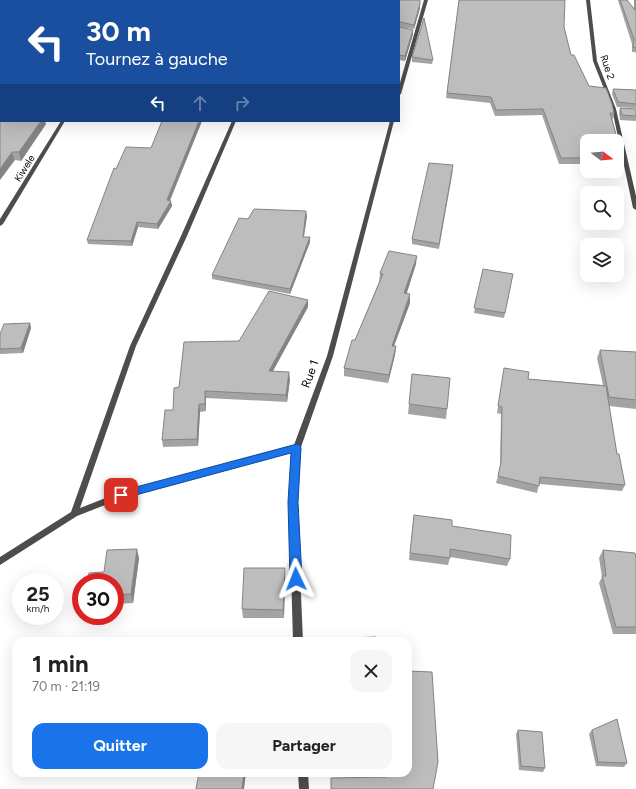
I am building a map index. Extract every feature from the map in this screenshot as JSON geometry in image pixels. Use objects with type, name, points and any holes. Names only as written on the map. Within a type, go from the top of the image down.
[{"type":"street","points":[[400,91],[426,0]]},
{"type":"street","name":"Rue 2","points":[[588,0],[595,61],[614,109],[636,208]]},
{"type":"street","points":[[411,31],[417,32]]},
{"type":"street","points":[[614,109],[621,110]]},
{"type":"street","name":"Kiwele","points":[[0,224],[62,122]]},
{"type":"street","points":[[74,514],[133,346],[184,236],[234,122]]},
{"type":"street","name":"Rue 1","points":[[298,637],[293,502],[297,448],[330,356],[392,122]]},
{"type":"street","points":[[0,561],[74,514],[121,495],[297,448]]},
{"type":"street","points":[[303,777],[304,789]]},
{"type":"building","points":[[400,0],[420,0],[414,25],[400,22]]},
{"type":"building","points":[[459,0],[565,0],[564,27],[571,55],[574,55],[589,86],[606,88],[614,113],[610,113],[616,134],[580,134],[580,158],[561,158],[543,109],[496,110],[491,97],[447,93]]},
{"type":"building","points":[[620,0],[627,0],[635,10],[636,0],[636,48],[633,47],[634,39]]},
{"type":"building","points":[[424,18],[433,60],[412,57]]},
{"type":"building","points":[[400,27],[413,30],[405,56],[400,55]]},
{"type":"building","points":[[613,89],[636,90],[636,104],[618,102]]},
{"type":"building","points":[[620,108],[636,109],[636,116],[622,115]]},
{"type":"building","points":[[0,122],[40,122],[19,152],[12,152],[0,169]]},
{"type":"building","points":[[162,122],[199,122],[167,200],[171,201],[157,224],[137,222],[131,241],[87,240],[114,168],[116,169],[126,147],[151,148]]},
{"type":"building","points":[[429,163],[453,165],[439,244],[412,239]]},
{"type":"building","points":[[254,209],[306,211],[303,237],[310,237],[290,289],[212,275],[239,218],[248,219]]},
{"type":"building","points":[[389,251],[417,256],[404,293],[410,294],[392,346],[396,346],[389,375],[344,368],[352,340],[355,340],[383,274],[380,273]]},
{"type":"building","points":[[483,269],[513,274],[505,313],[474,308]]},
{"type":"building","points":[[269,291],[308,300],[269,371],[289,372],[286,395],[205,391],[205,404],[199,404],[197,439],[162,440],[165,410],[173,410],[174,388],[179,387],[184,342],[239,341]]},
{"type":"building","points":[[30,323],[21,348],[0,349],[0,334],[4,324]]},
{"type":"building","points":[[600,350],[636,352],[636,400],[609,397]]},
{"type":"building","points":[[504,368],[529,372],[528,379],[606,386],[617,454],[619,454],[625,485],[540,477],[539,486],[498,476],[501,462],[502,407],[498,406]]},
{"type":"building","points":[[412,374],[450,378],[447,409],[409,404]]},
{"type":"building","points":[[414,515],[452,520],[452,526],[511,535],[510,559],[450,549],[450,558],[410,553]]},
{"type":"building","points":[[137,549],[131,594],[124,594],[124,573],[89,573],[104,572],[107,550]]},
{"type":"building","points":[[603,550],[635,553],[636,627],[616,627],[602,576],[606,576]]},
{"type":"building","points":[[244,568],[285,568],[283,610],[242,609]]},
{"type":"building","points":[[412,671],[432,672],[438,762],[433,789],[331,789],[331,778],[412,777]]},
{"type":"building","points":[[617,719],[627,763],[598,762],[592,730]]},
{"type":"building","points":[[518,730],[542,732],[545,768],[521,766]]},
{"type":"building","points":[[198,777],[244,777],[242,789],[196,789]]},
{"type":"route","points":[[121,495],[297,448],[293,502],[296,579]]}]
